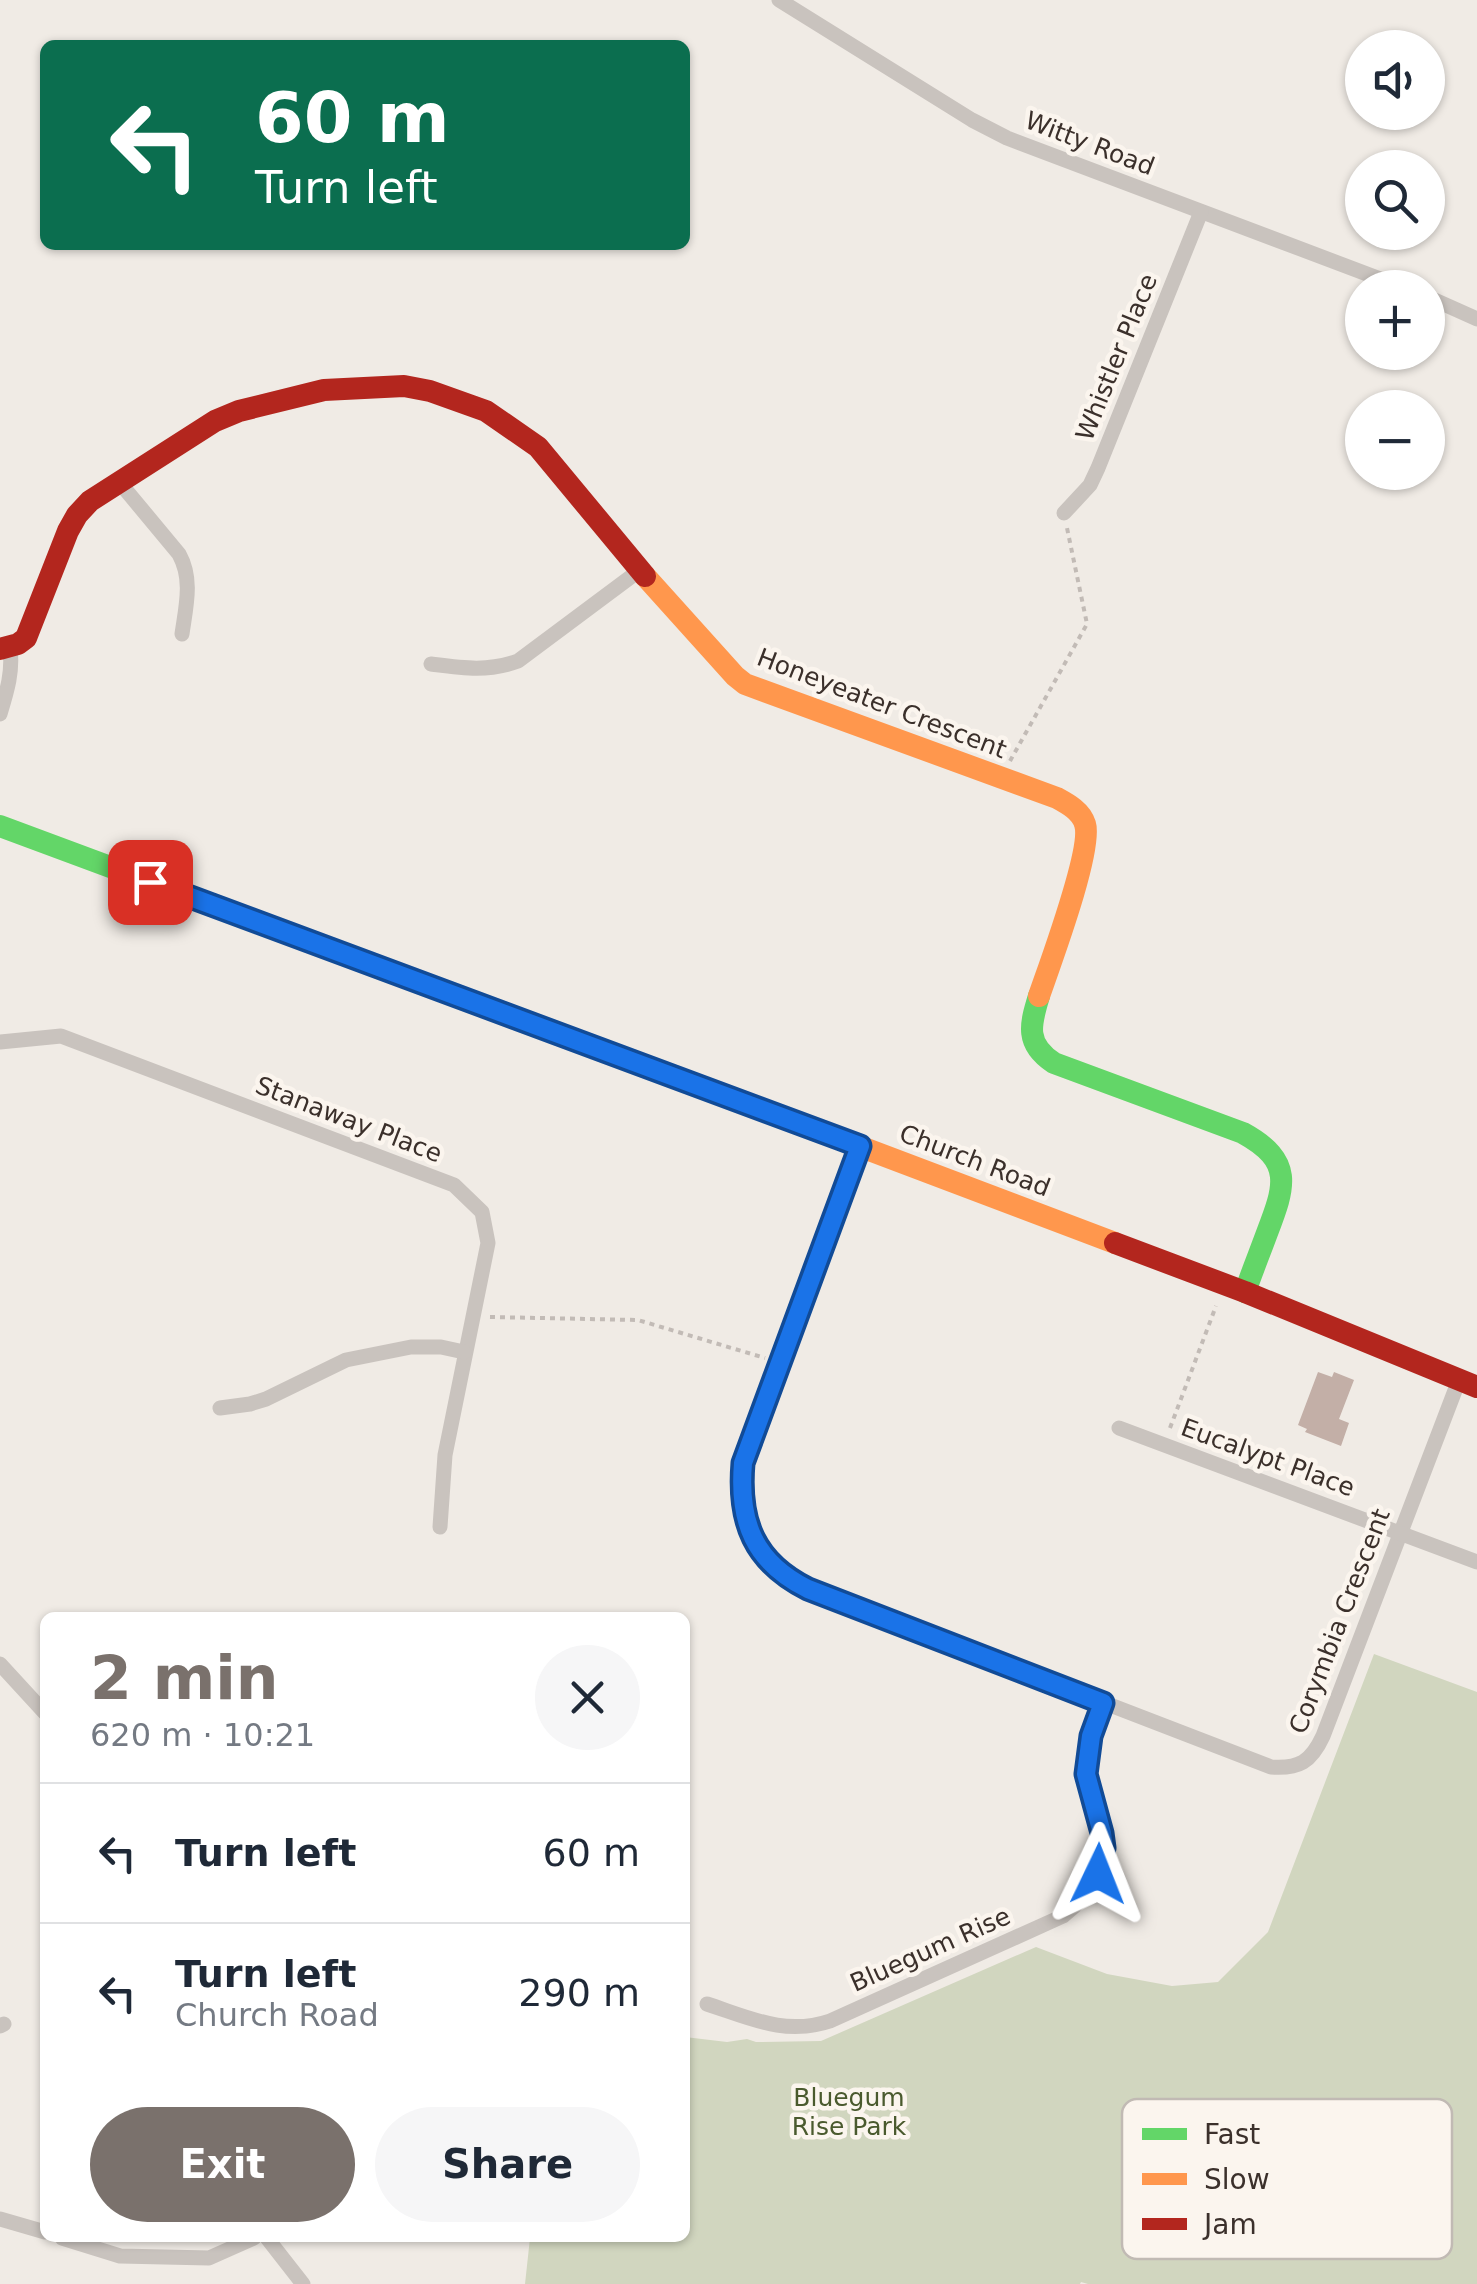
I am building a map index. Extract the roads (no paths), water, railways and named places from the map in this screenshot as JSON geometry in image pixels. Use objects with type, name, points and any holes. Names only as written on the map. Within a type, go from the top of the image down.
[{"type":"street","name":"Witty Road","points":[[779,0],[1007,138],[1356,270]]},
{"type":"street","name":"Whistler Place","points":[[1064,512],[1090,485],[1098,468],[1200,212]]},
{"type":"street","points":[[1445,305],[1477,319]]},
{"type":"street","name":"Honeyeater Crescent","points":[[0,714],[11,680],[12,665],[5,648],[26,638],[58,554],[78,515],[90,502],[215,421],[239,411],[353,386],[430,390],[486,410],[538,447],[640,570],[745,684],[1076,808],[1088,831],[1086,850],[1031,1026],[1031,1038],[1043,1057],[1054,1063],[1243,1133],[1259,1141],[1273,1155],[1283,1179],[1281,1196],[1245,1292]]},
{"type":"street","points":[[120,483],[186,566],[182,634]]},
{"type":"street","points":[[431,664],[479,670],[518,661],[640,570]]},
{"type":"street","name":"Church Road","points":[[0,826],[1245,1292],[1468,1384]]},
{"type":"street","name":"Stanaway Place","points":[[0,1042],[61,1036],[454,1185],[482,1212],[488,1242],[445,1455],[440,1527]]},
{"type":"street","name":"Corymbia Crescent","points":[[860,1146],[743,1463],[741,1483],[747,1524],[756,1544],[786,1578],[798,1584],[1272,1766],[1299,1766],[1317,1749],[1323,1736],[1400,1533],[1468,1384]]},
{"type":"street","points":[[220,1408],[266,1399],[346,1360],[411,1347],[464,1352]]},
{"type":"street","name":"Eucalypt Place","points":[[1119,1428],[1477,1562]]},
{"type":"street","points":[[0,1664],[40,1708]]},
{"type":"street","name":"Bluegum Rise","points":[[707,2004],[777,2026],[814,2026],[1063,1916],[1092,1889],[1104,1848],[1086,1774],[1091,1736],[1103,1703]]},
{"type":"street","points":[[0,2219],[40,2231]]},
{"type":"street","points":[[75,2242],[120,2256],[208,2258],[245,2242]]},
{"type":"street","points":[[271,2242],[303,2284]]},
{"type":"park label","name":"Bluegum Rise Park","points":[[849,2112]]}]
